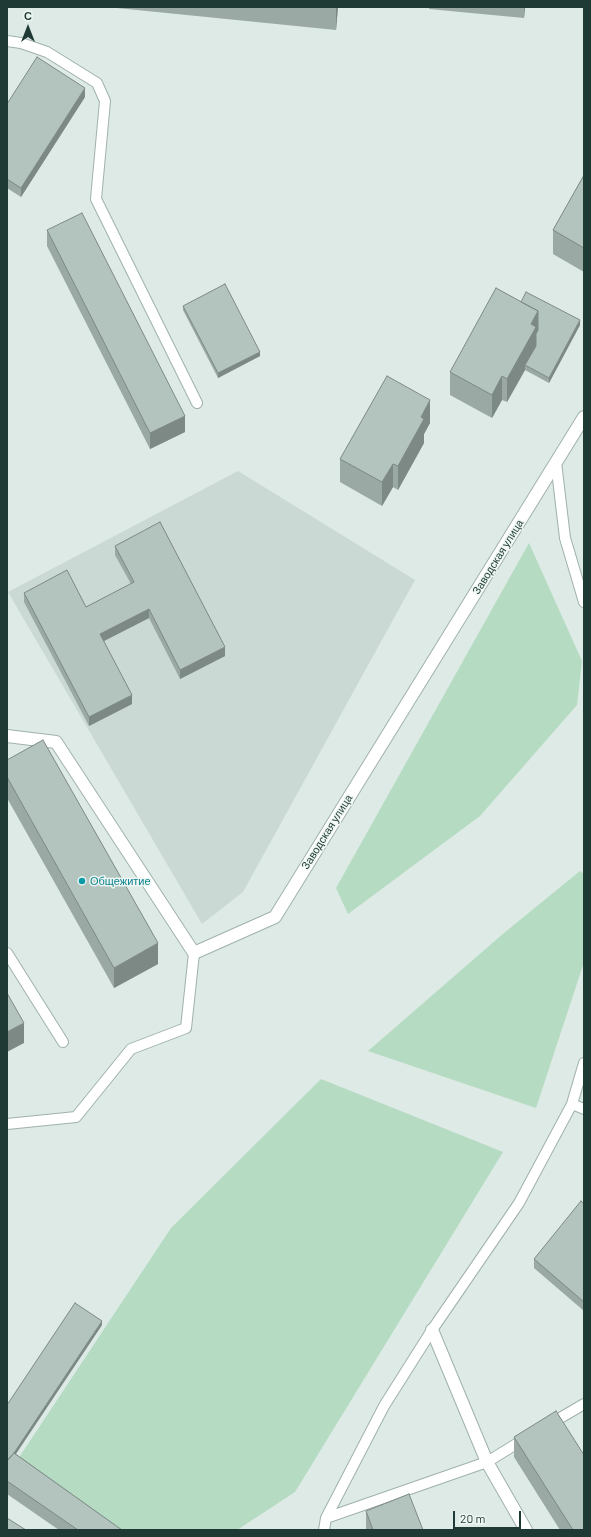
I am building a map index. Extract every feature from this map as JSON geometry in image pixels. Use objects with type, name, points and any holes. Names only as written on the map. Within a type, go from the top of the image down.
[{"type":"street","name":"Заводская улица","points":[[194,953],[274,917],[584,417]]},
{"type":"street","points":[[7,736],[56,742],[194,953]]},
{"type":"street","points":[[432,1330],[487,1462],[526,1530]]},
{"type":"lane","points":[[7,41],[21,43],[47,52],[97,83],[105,101],[96,199],[197,403]]},
{"type":"lane","points":[[556,462],[565,538],[584,602]]},
{"type":"lane","points":[[7,953],[64,1042]]},
{"type":"lane","points":[[7,1124],[76,1117],[131,1049],[186,1028],[194,953]]},
{"type":"lane","points":[[324,1530],[326,1518],[384,1406],[432,1330],[519,1203],[572,1104],[584,1063]]},
{"type":"lane","points":[[572,1104],[584,1109]]},
{"type":"lane","points":[[326,1518],[487,1462],[584,1404]]},
{"type":"shaded area","points":[[238,471],[415,580],[243,892],[202,924],[8,592]]},
{"type":"green space","points":[[529,543],[582,661],[577,705],[480,816],[348,914],[336,888]]},
{"type":"green space","points":[[580,871],[584,874],[584,962],[536,1108],[368,1051],[504,933]]},
{"type":"green space","points":[[321,1079],[503,1152],[295,1492],[237,1530],[104,1530],[14,1465],[171,1228]]},
{"type":"building","points":[[37,57],[85,88],[21,188],[7,179],[7,104]]},
{"type":"building","points":[[584,175],[584,248],[553,230]]},
{"type":"building","points":[[82,213],[185,416],[150,433],[47,230]]},
{"type":"building","points":[[225,284],[260,352],[218,373],[183,306]]},
{"type":"building","points":[[496,288],[538,311],[531,324],[536,327],[507,379],[502,376],[492,395],[450,372]]},
{"type":"building","points":[[526,292],[580,320],[549,378],[525,365],[536,346],[536,334],[538,330],[538,311],[521,302]]},
{"type":"building","points":[[387,376],[430,400],[421,417],[424,419],[398,466],[393,464],[382,482],[340,459]]},
{"type":"building","points":[[160,522],[225,647],[180,670],[149,609],[100,634],[132,695],[89,717],[24,593],[67,570],[86,607],[134,582],[115,546]]},
{"type":"building","name":"Общежитие","points":[[43,740],[158,943],[114,968],[7,777],[7,760]]},
{"type":"building","points":[[7,993],[24,1023],[7,1032]]},
{"type":"building","points":[[581,1201],[584,1204],[584,1302],[534,1259]]},
{"type":"building","points":[[75,1303],[102,1321],[14,1453],[7,1461],[7,1405]]},
{"type":"building","points":[[556,1411],[584,1455],[584,1530],[573,1530],[514,1437]]},
{"type":"building","points":[[14,1453],[122,1530],[78,1530],[7,1481],[7,1461]]},
{"type":"building","points":[[409,1494],[423,1530],[373,1530],[366,1511]]},
{"type":"building","points":[[7,1518],[26,1530],[7,1530]]},
{"type":"place","name":"Общежитие","points":[[82,881]]}]
